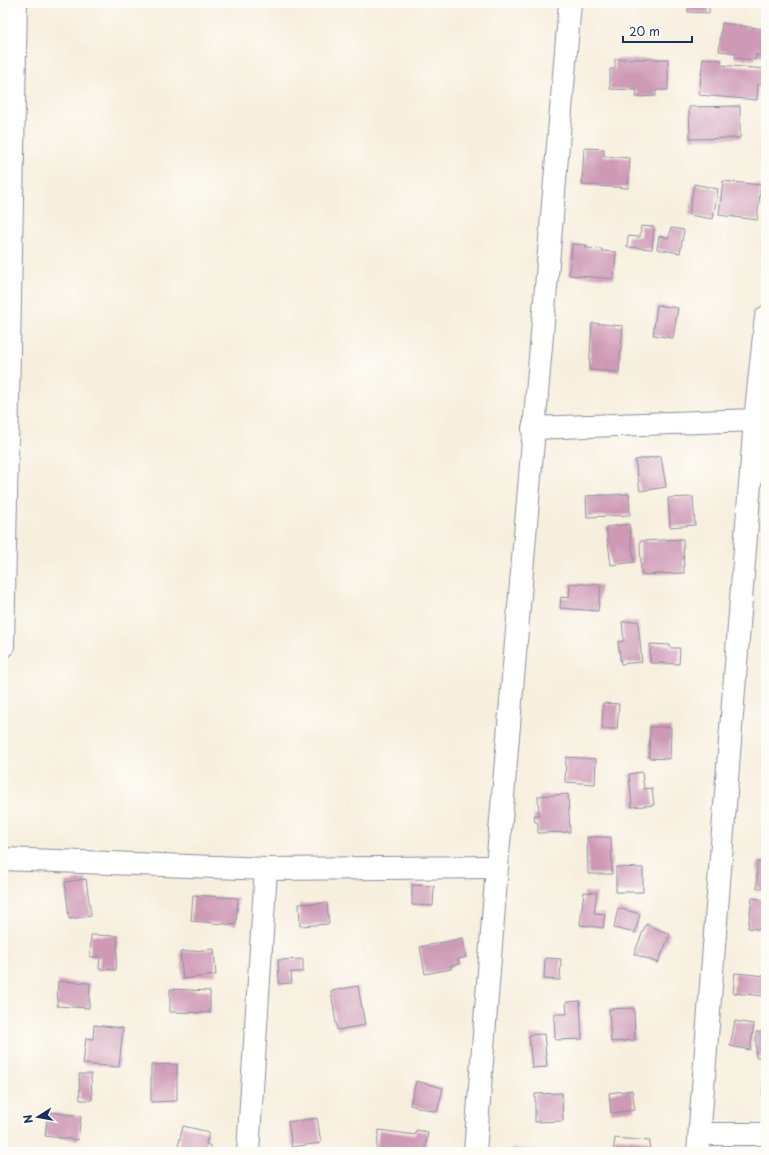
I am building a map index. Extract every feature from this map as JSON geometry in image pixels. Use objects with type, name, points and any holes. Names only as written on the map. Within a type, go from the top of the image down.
[{"type":"street","points":[[3,646],[8,181],[16,3]]},
{"type":"street","points":[[475,1152],[533,428],[570,3]]},
{"type":"street","points":[[766,317],[760,420],[699,1143],[766,1134]]},
{"type":"street","points":[[533,428],[760,420]]},
{"type":"street","points":[[3,859],[266,869],[497,867]]},
{"type":"street","points":[[248,1152],[266,869]]},
{"type":"building","points":[[688,3],[709,3],[709,13],[688,12]]},
{"type":"building","points":[[722,23],[764,29],[763,38],[766,38],[766,56],[756,55],[755,60],[735,58],[736,53],[719,51]]},
{"type":"building","points":[[703,58],[722,60],[721,65],[766,69],[765,85],[758,84],[757,100],[699,95]]},
{"type":"building","points":[[615,59],[668,59],[668,90],[656,90],[656,96],[636,97],[637,90],[610,89],[610,69],[615,69]]},
{"type":"building","points":[[740,106],[740,138],[690,139],[689,107]]},
{"type":"building","points":[[584,148],[604,149],[604,156],[630,158],[628,188],[582,185]]},
{"type":"building","points":[[723,181],[761,185],[757,220],[719,215]]},
{"type":"building","points":[[694,184],[718,189],[713,219],[689,215]]},
{"type":"building","points":[[641,226],[654,227],[652,249],[627,247],[628,236],[640,237]]},
{"type":"building","points":[[671,228],[684,230],[680,253],[657,249],[659,236],[669,238]]},
{"type":"building","points":[[572,244],[587,245],[586,248],[616,252],[614,279],[569,275]]},
{"type":"building","points":[[657,305],[678,308],[673,338],[653,335]]},
{"type":"building","points":[[592,323],[623,326],[619,372],[589,370]]},
{"type":"building","points":[[661,456],[666,487],[640,491],[635,460]]},
{"type":"building","points":[[629,494],[630,515],[587,517],[586,496]]},
{"type":"building","points":[[693,497],[695,525],[670,527],[668,498]]},
{"type":"building","points":[[629,524],[634,562],[611,565],[606,527]]},
{"type":"building","points":[[683,539],[684,573],[641,575],[640,541]]},
{"type":"building","points":[[570,583],[601,585],[598,611],[560,608],[561,597],[569,598]]},
{"type":"building","points":[[638,621],[642,662],[621,664],[618,642],[624,641],[622,622]]},
{"type":"building","points":[[650,644],[670,645],[670,648],[680,648],[679,664],[650,663]]},
{"type":"building","points":[[603,703],[619,704],[617,729],[602,729]]},
{"type":"building","points":[[650,727],[671,727],[670,759],[649,758]]},
{"type":"building","points":[[566,757],[596,759],[595,784],[565,782]]},
{"type":"building","points":[[642,772],[644,789],[652,788],[654,805],[632,807],[629,774]]},
{"type":"building","points":[[568,794],[570,832],[538,833],[538,823],[535,822],[534,815],[539,815],[538,796]]},
{"type":"building","points":[[587,837],[611,837],[612,874],[588,874]]},
{"type":"building","points":[[766,861],[766,888],[757,888],[757,862]]},
{"type":"building","points":[[616,867],[643,868],[643,892],[616,892]]},
{"type":"building","points":[[86,879],[91,916],[69,919],[65,882]]},
{"type":"building","points":[[412,885],[434,886],[433,906],[412,905]]},
{"type":"building","points":[[584,892],[597,893],[594,913],[605,914],[603,928],[580,925]]},
{"type":"building","points":[[193,895],[238,898],[236,925],[191,921]]},
{"type":"building","points":[[752,898],[766,900],[766,930],[748,928]]},
{"type":"building","points":[[327,903],[329,924],[300,926],[299,904]]},
{"type":"building","points":[[618,908],[640,914],[635,933],[614,928]]},
{"type":"building","points":[[646,924],[670,934],[658,963],[634,954]]},
{"type":"building","points":[[91,935],[118,936],[116,970],[99,969],[100,957],[90,957]]},
{"type":"building","points":[[463,938],[466,957],[458,959],[459,964],[450,966],[451,969],[425,974],[420,947]]},
{"type":"building","points":[[214,949],[216,975],[183,979],[180,952]]},
{"type":"building","points":[[545,958],[561,959],[560,980],[544,979]]},
{"type":"building","points":[[303,959],[303,972],[291,972],[292,983],[279,984],[278,960]]},
{"type":"building","points":[[735,973],[765,976],[764,996],[733,993]]},
{"type":"building","points":[[58,981],[90,983],[89,1008],[57,1006]]},
{"type":"building","points":[[358,986],[365,1025],[337,1030],[331,991]]},
{"type":"building","points":[[170,989],[210,991],[210,1013],[170,1012]]},
{"type":"building","points":[[580,1001],[582,1039],[555,1040],[554,1014],[567,1014],[566,1002]]},
{"type":"building","points":[[634,1008],[635,1040],[611,1042],[609,1009]]},
{"type":"building","points":[[735,1021],[754,1024],[750,1050],[730,1046]]},
{"type":"building","points":[[94,1025],[123,1028],[119,1067],[83,1064],[86,1038],[93,1039]]},
{"type":"building","points":[[756,1032],[766,1032],[766,1057],[756,1057]]},
{"type":"building","points":[[544,1034],[547,1067],[532,1068],[529,1035]]},
{"type":"building","points":[[177,1064],[177,1101],[151,1102],[151,1065]]},
{"type":"building","points":[[763,1064],[766,1064],[766,1096],[763,1096]]},
{"type":"building","points":[[79,1074],[91,1074],[92,1100],[80,1100]]},
{"type":"building","points":[[416,1081],[443,1088],[437,1112],[410,1105]]},
{"type":"building","points":[[632,1090],[635,1110],[611,1113],[609,1093]]},
{"type":"building","points":[[562,1093],[563,1121],[535,1122],[535,1094]]},
{"type":"building","points":[[48,1112],[81,1116],[78,1140],[45,1136]]},
{"type":"building","points":[[317,1118],[321,1143],[292,1147],[288,1122]]},
{"type":"building","points":[[183,1126],[209,1132],[206,1144],[211,1146],[210,1152],[177,1151]]},
{"type":"building","points":[[379,1130],[415,1135],[416,1130],[428,1132],[425,1152],[376,1152]]},
{"type":"building","points":[[615,1138],[650,1141],[649,1152],[613,1152]]},
{"type":"building","points":[[512,1148],[538,1151],[538,1152],[512,1152]]}]
